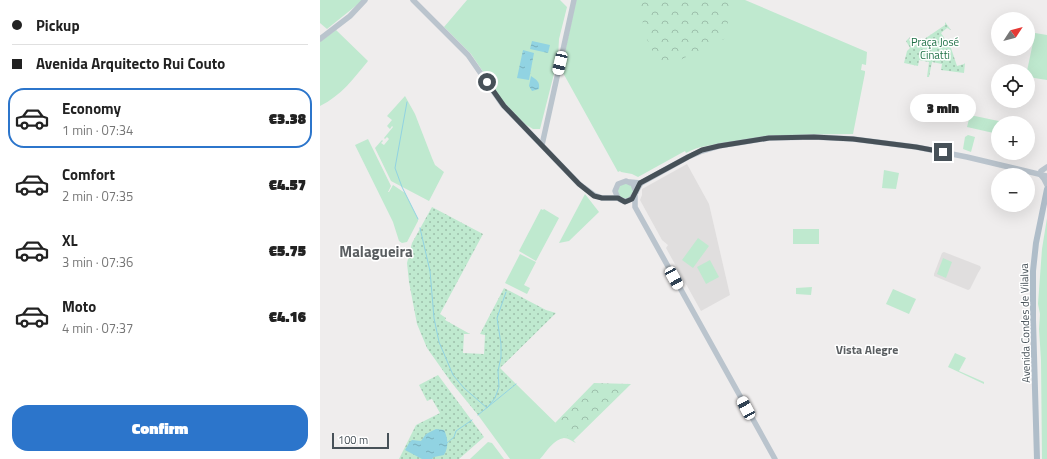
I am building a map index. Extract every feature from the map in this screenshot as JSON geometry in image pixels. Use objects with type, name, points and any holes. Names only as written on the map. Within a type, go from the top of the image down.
[{"type":"main road","name":"Avenida Condes de Vilalva","points":[[1038,458],[1033,320],[1033,271],[1036,243],[1047,189]]},
{"type":"street","points":[[320,39],[346,19],[365,0]]},
{"type":"street","points":[[413,0],[468,55],[502,104],[579,184],[594,196],[618,198],[635,208]]},
{"type":"street","points":[[542,145],[574,0]]},
{"type":"street","points":[[607,198],[615,191],[618,184],[626,181],[640,183],[684,158],[702,150],[769,138],[814,137],[858,139],[916,147],[1044,174]]},
{"type":"street","points":[[1047,167],[1044,174],[1044,179],[1047,185]]},
{"type":"street","points":[[630,182],[633,184],[635,194],[635,208],[775,459]]},
{"type":"street","points":[[625,202],[632,199],[640,183]]},
{"type":"street","points":[[615,191],[618,198]]},
{"type":"shaded area","points":[[687,164],[709,204],[730,295],[701,311],[666,248],[668,245],[662,240],[640,200],[642,189]]},
{"type":"shaded area","points":[[944,252],[980,266],[981,268],[970,289],[968,290],[934,276],[942,253]]},
{"type":"green space","points":[[320,0],[363,0],[327,29],[320,23]]},
{"type":"green space","points":[[467,0],[560,0],[567,7],[559,39],[558,58],[540,129],[533,129],[523,123],[503,101],[471,54],[444,27]]},
{"type":"green space","points":[[576,0],[745,0],[867,52],[866,65],[862,64],[861,70],[865,71],[865,73],[853,134],[773,137],[710,145],[686,153],[685,151],[638,177],[620,171],[618,172],[563,73],[562,66]]},
{"type":"green space","points":[[640,0],[733,0],[724,39],[661,69],[644,33]]},
{"type":"green space","name":"Praça José Cinatti","points":[[945,22],[951,30],[947,28],[941,33],[951,48],[957,66],[965,63],[964,73],[941,70],[942,64],[932,62],[929,77],[927,77],[929,62],[919,60],[918,66],[904,63],[907,51],[910,48],[906,41],[910,37],[909,40],[914,46],[945,25]]},
{"type":"green space","points":[[336,30],[368,61],[341,92],[320,106],[320,42]]},
{"type":"green space","points":[[1035,33],[1047,35],[1047,80],[1035,78],[1035,64],[1028,64],[1030,56],[1035,56]]},
{"type":"green space","points":[[405,96],[415,114],[435,165],[444,172],[429,201],[391,181],[375,148],[382,140],[383,141],[381,143],[384,145],[389,139],[387,137],[385,139],[384,138],[393,127],[392,126],[390,129],[387,126],[392,120],[387,116]]},
{"type":"green space","points":[[970,115],[991,119],[991,132],[967,127]]},
{"type":"green space","points":[[968,135],[975,137],[971,152],[963,149],[965,137]]},
{"type":"green space","points":[[368,139],[391,186],[388,192],[393,185],[405,193],[418,219],[407,242],[402,243],[399,241],[393,222],[355,145]]},
{"type":"green space","points":[[884,170],[899,173],[896,189],[882,188]]},
{"type":"green space","points":[[625,183],[632,188],[633,191],[628,198],[625,199],[618,194],[617,191],[622,184]]},
{"type":"green space","points":[[585,194],[599,212],[569,241],[559,243]]},
{"type":"green space","points":[[432,207],[483,234],[440,314],[446,318],[445,320],[470,334],[464,334],[463,353],[484,354],[485,335],[480,334],[504,288],[546,310],[556,313],[500,368],[516,384],[478,415],[451,382],[427,348],[417,324],[407,263],[412,243]]},
{"type":"green space","points":[[541,209],[544,209],[559,218],[536,261],[519,251]]},
{"type":"green space","points":[[1047,218],[1047,459],[1042,459],[1041,360],[1039,329],[1040,314],[1038,304],[1042,249]]},
{"type":"green space","points":[[793,229],[819,229],[819,244],[793,244]]},
{"type":"green space","points":[[698,238],[709,246],[693,268],[682,260]]},
{"type":"green space","points":[[520,254],[536,262],[524,285],[530,288],[527,294],[505,283]]},
{"type":"green space","points":[[943,258],[952,262],[946,278],[937,274]]},
{"type":"green space","points":[[710,260],[719,277],[706,284],[697,267]]},
{"type":"green space","points":[[812,287],[811,295],[796,294],[796,288]]},
{"type":"green space","points":[[893,289],[916,299],[909,314],[886,304]]},
{"type":"green space","points":[[955,353],[966,358],[959,371],[984,382],[984,384],[948,367]]},
{"type":"green space","points":[[438,375],[484,437],[459,459],[399,459],[416,425],[440,413],[432,399],[427,401],[419,385]]},
{"type":"green space","points":[[594,383],[631,384],[573,441],[555,423]]},
{"type":"green space","points":[[516,384],[576,443],[564,438],[554,443],[540,459],[510,459],[478,415]]},
{"type":"green space","points":[[488,442],[492,443],[504,459],[470,459]]},
{"type":"water","points":[[532,41],[550,45],[548,53],[530,49]]},
{"type":"water","points":[[523,50],[534,53],[529,80],[517,78]]},
{"type":"water","points":[[531,76],[538,81],[539,89],[532,91],[529,86]]},
{"type":"water","points":[[436,429],[444,430],[446,436],[447,446],[444,455],[434,457],[432,459],[422,459],[405,450],[412,440],[421,441],[426,434]]},
{"type":"waterway","points":[[407,102],[395,168],[402,187],[418,219]]},
{"type":"waterway","points":[[420,228],[430,271],[434,318],[439,342],[453,375],[464,388],[487,408],[495,398],[499,387],[498,371],[501,357],[501,344],[497,318],[506,292]]},
{"type":"waterway","points":[[478,415],[516,384]]},
{"type":"waterway","points":[[447,443],[454,437],[456,431],[472,420]]},
{"type":"district","name":"Malagueira","points":[[376,252]]},
{"type":"district","name":"Vista Alegre","points":[[867,350]]},
{"type":"route","points":[[487,82],[504,106],[588,192],[594,196],[602,198],[618,198],[625,202],[629,201],[635,196],[640,183],[684,158],[702,150],[769,138],[849,138],[943,152]]}]
